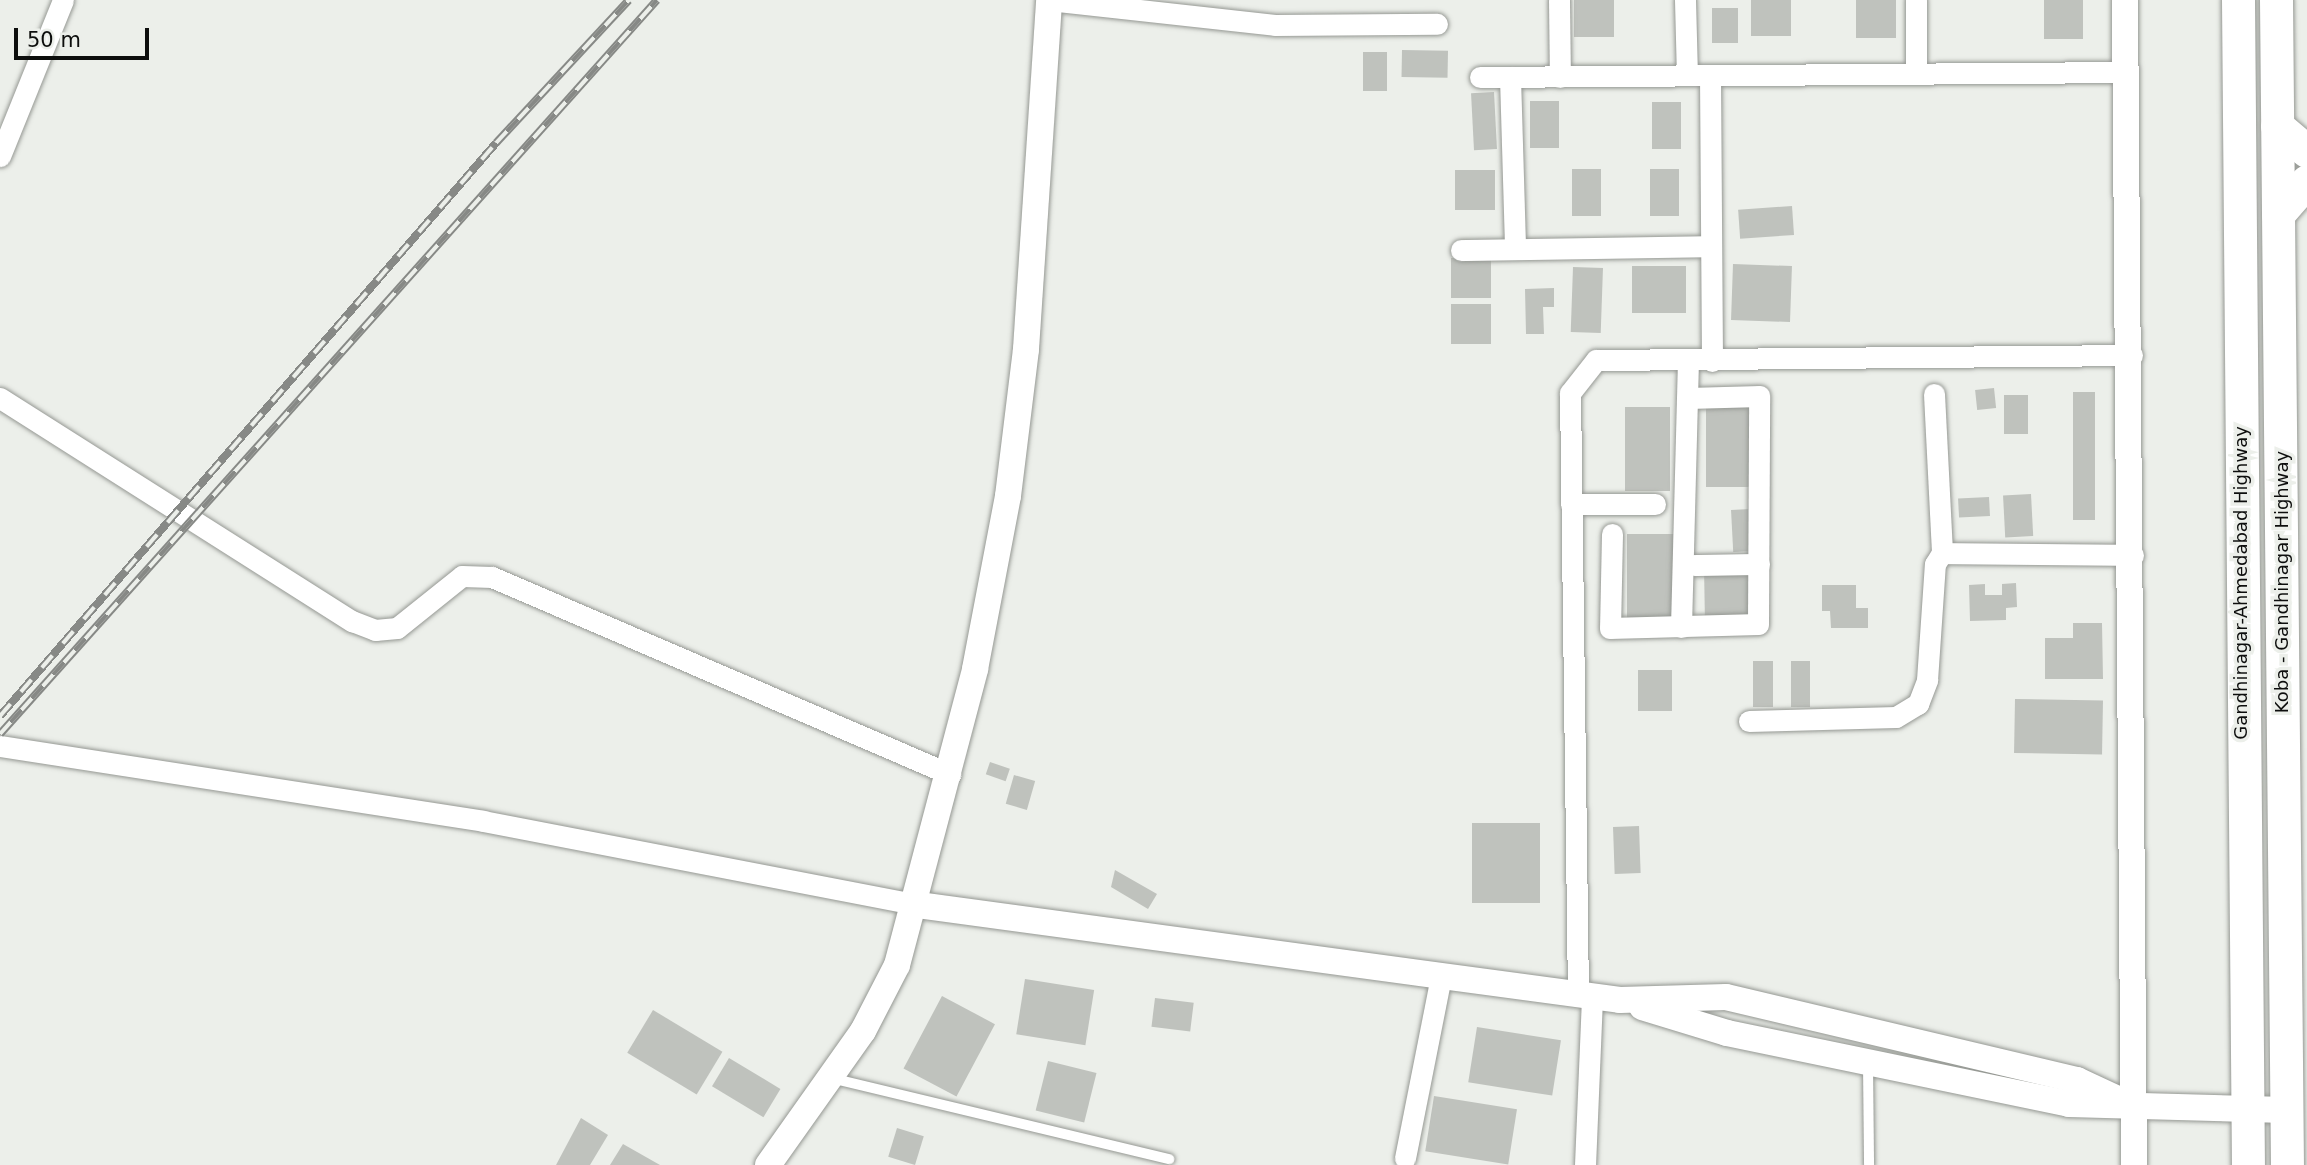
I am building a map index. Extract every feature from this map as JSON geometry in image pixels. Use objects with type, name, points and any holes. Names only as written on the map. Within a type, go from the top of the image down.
[{"type":"main road","name":"Gandhinagar-Ahmedabad Highway","points":[[2238,0],[2248,1165]]},
{"type":"main road","name":"Koba - Gandhinagar Highway","points":[[2276,0],[2287,1165]]},
{"type":"main road","points":[[2277,126],[2307,151]]},
{"type":"main road","points":[[2278,214],[2307,181]]},
{"type":"street","points":[[0,156],[63,0]]},
{"type":"street","points":[[768,1165],[831,1077],[881,998],[918,905],[950,774],[1008,496],[1026,349],[1049,0],[1275,26],[1437,24]]},
{"type":"street","points":[[1559,0],[1560,76]]},
{"type":"street","points":[[1685,0],[1687,75]]},
{"type":"street","points":[[1916,0],[1916,74]]},
{"type":"street","points":[[2125,0],[2132,355],[2134,1165]]},
{"type":"street","points":[[1480,77],[2127,72]]},
{"type":"street","points":[[1710,75],[1712,361]]},
{"type":"street","points":[[1510,77],[1515,247]]},
{"type":"street","points":[[1461,250],[1515,247],[1711,246]]},
{"type":"street","points":[[1585,1165],[1585,995],[1570,393],[1596,360],[1688,362],[2132,355]]},
{"type":"street","points":[[1688,362],[1688,626]]},
{"type":"street","points":[[1749,721],[1896,717],[1918,704],[1927,680],[1935,564],[1942,553],[1934,394]]},
{"type":"street","points":[[1612,534],[1610,628],[1758,624],[1759,396],[1689,403]]},
{"type":"street","points":[[0,398],[352,621],[375,630],[397,628],[462,576],[492,577],[950,774]]},
{"type":"street","points":[[1688,626],[1695,565],[1697,421],[1689,403]]},
{"type":"street","points":[[1571,503],[1655,504]]},
{"type":"street","points":[[1942,553],[2133,555]]},
{"type":"street","points":[[1695,565],[1759,564]]},
{"type":"street","points":[[0,746],[483,821],[918,905],[1620,1000],[1727,1033],[2068,1104],[2286,1110]]},
{"type":"street","points":[[1405,1158],[1441,977]]},
{"type":"street","points":[[1620,1000],[1726,997],[2077,1080],[2135,1107]]},
{"type":"lane","points":[[1868,1061],[1869,1165]]},
{"type":"lane","points":[[831,1077],[1169,1159]]},
{"type":"building","points":[[1574,0],[1614,0],[1614,37],[1574,37]]},
{"type":"building","points":[[1751,0],[1791,0],[1791,36],[1751,36]]},
{"type":"building","points":[[1856,0],[1896,0],[1896,38],[1856,38]]},
{"type":"building","points":[[2044,0],[2083,0],[2083,39],[2044,39]]},
{"type":"building","points":[[1712,8],[1738,8],[1738,43],[1712,43]]},
{"type":"building","points":[[1402,50],[1448,51],[1448,78],[1402,77]]},
{"type":"building","points":[[1363,52],[1387,52],[1387,91],[1363,91]]},
{"type":"building","points":[[1494,92],[1497,149],[1474,150],[1471,93]]},
{"type":"building","points":[[1530,101],[1559,101],[1559,148],[1530,148]]},
{"type":"building","points":[[1652,102],[1681,102],[1681,149],[1652,149]]},
{"type":"building","points":[[1572,169],[1601,169],[1601,216],[1572,216]]},
{"type":"building","points":[[1650,169],[1679,169],[1679,216],[1650,216]]},
{"type":"building","points":[[1455,170],[1495,170],[1495,210],[1455,210]]},
{"type":"building","points":[[1792,206],[1794,235],[1740,239],[1738,210]]},
{"type":"building","points":[[1451,258],[1491,258],[1491,298],[1451,298]]},
{"type":"building","points":[[1733,264],[1792,266],[1790,322],[1731,320]]},
{"type":"building","points":[[1632,266],[1686,266],[1686,313],[1632,313]]},
{"type":"building","points":[[1573,267],[1603,268],[1601,333],[1571,332]]},
{"type":"building","points":[[1554,288],[1554,307],[1543,307],[1544,334],[1526,334],[1525,289]]},
{"type":"building","points":[[1451,304],[1491,304],[1491,344],[1451,344]]},
{"type":"building","points":[[1994,388],[1996,408],[1977,410],[1975,390]]},
{"type":"building","points":[[2073,392],[2095,392],[2095,520],[2073,520]]},
{"type":"building","points":[[2004,395],[2028,395],[2028,434],[2004,434]]},
{"type":"building","points":[[1706,403],[1751,403],[1751,487],[1706,487]]},
{"type":"building","points":[[1625,407],[1670,407],[1670,491],[1625,491]]},
{"type":"building","points":[[2031,494],[2033,536],[2005,537],[2003,495]]},
{"type":"building","points":[[1989,497],[1990,516],[1959,518],[1958,499]]},
{"type":"building","points":[[1750,509],[1752,551],[1733,552],[1731,510]]},
{"type":"building","points":[[1627,534],[1673,534],[1673,618],[1627,618]]},
{"type":"building","points":[[1749,566],[1750,620],[1705,621],[1704,567]]},
{"type":"building","points":[[2016,583],[2017,607],[2006,608],[2006,620],[1970,621],[1969,585],[1985,584],[1985,595],[2002,595],[2002,584]]},
{"type":"building","points":[[1822,585],[1856,585],[1856,608],[1868,608],[1868,628],[1831,628],[1830,611],[1822,611]]},
{"type":"building","points":[[2073,623],[2102,623],[2103,679],[2045,679],[2045,638],[2073,638]]},
{"type":"building","points":[[1753,661],[1773,661],[1773,707],[1753,707]]},
{"type":"building","points":[[1791,661],[1810,661],[1810,707],[1791,707]]},
{"type":"building","points":[[1638,670],[1672,670],[1672,711],[1638,711]]},
{"type":"building","points":[[2015,699],[2103,701],[2102,755],[2014,753]]},
{"type":"building","points":[[990,762],[1010,769],[1006,781],[986,774]]},
{"type":"building","points":[[1014,775],[1035,781],[1027,810],[1006,804]]},
{"type":"building","points":[[1472,823],[1540,823],[1540,903],[1472,903]]},
{"type":"building","points":[[1639,826],[1641,873],[1615,874],[1613,827]]},
{"type":"building","points":[[1115,870],[1157,894],[1148,909],[1111,887]]},
{"type":"building","points":[[1025,979],[1094,990],[1085,1045],[1016,1034]]},
{"type":"building","points":[[942,996],[995,1024],[956,1097],[904,1068]]},
{"type":"building","points":[[1155,998],[1194,1003],[1190,1032],[1151,1027]]},
{"type":"building","points":[[653,1010],[722,1052],[697,1095],[627,1053]]},
{"type":"building","points":[[1477,1027],[1561,1040],[1552,1096],[1468,1082]]},
{"type":"building","points":[[729,1058],[780,1089],[763,1117],[712,1086]]},
{"type":"building","points":[[1048,1061],[1097,1073],[1084,1123],[1036,1110]]},
{"type":"building","points":[[1434,1096],[1517,1109],[1508,1164],[1425,1151]]},
{"type":"building","points":[[581,1118],[608,1135],[590,1165],[556,1165]]},
{"type":"building","points":[[897,1128],[924,1136],[915,1165],[888,1157]]},
{"type":"building","points":[[623,1144],[660,1165],[610,1165]]},
{"type":"railway","points":[[0,716],[496,143],[629,0]]},
{"type":"railway","points":[[0,734],[657,0]]}]
